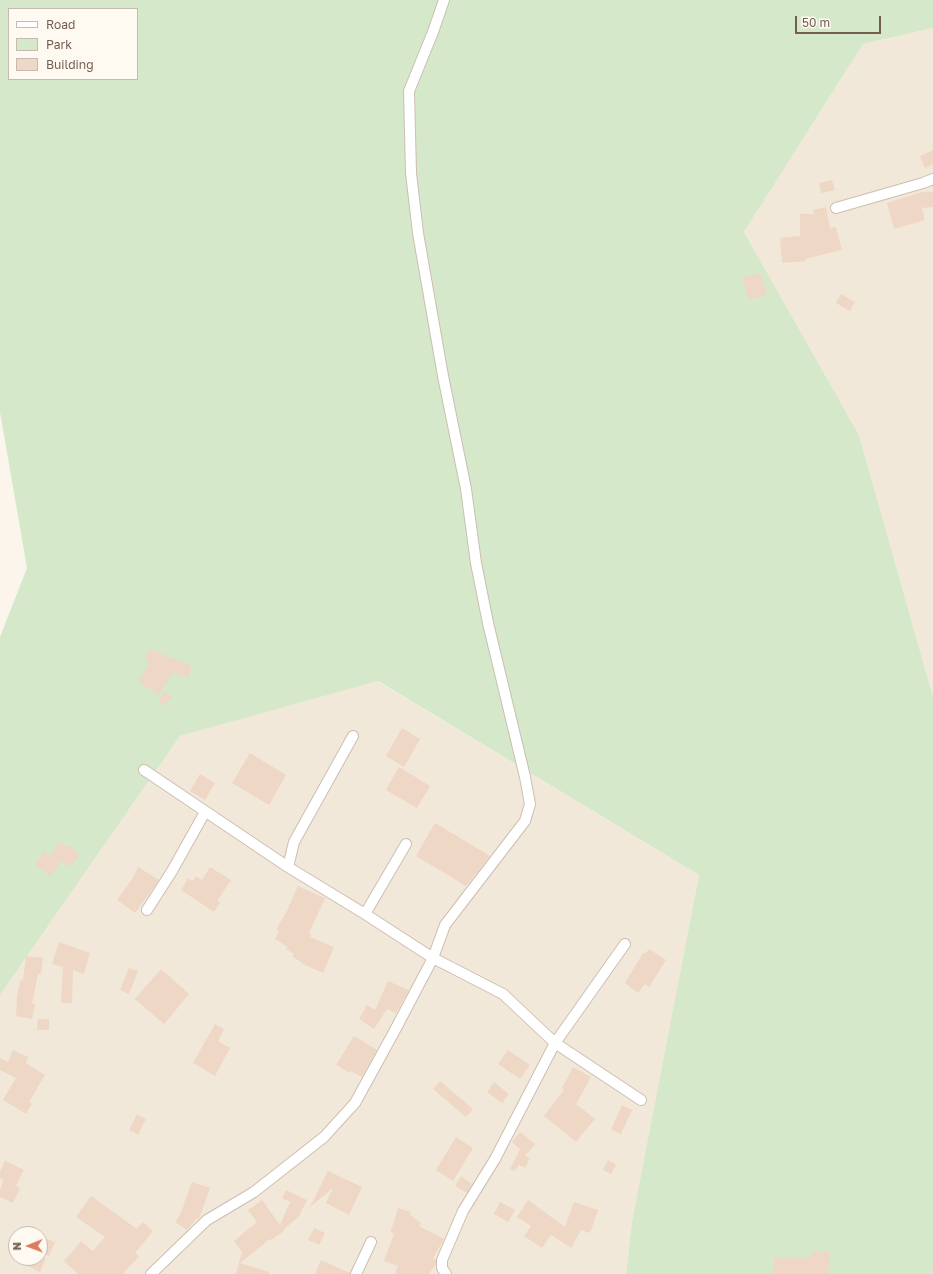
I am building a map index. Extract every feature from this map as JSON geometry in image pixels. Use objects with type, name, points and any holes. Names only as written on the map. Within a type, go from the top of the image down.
[{"type":"street","points":[[151,1274],[207,1220],[254,1192],[324,1137],[355,1103],[433,958],[445,925],[525,820],[530,804],[525,777],[488,624],[466,489],[443,376],[418,232],[410,173],[409,91],[433,32],[444,0]]},
{"type":"street","points":[[836,208],[933,179]]},
{"type":"street","points":[[288,867],[294,842],[353,736]]},
{"type":"street","points":[[144,770],[288,867],[433,958],[503,994],[555,1043],[641,1100]]},
{"type":"street","points":[[147,910],[172,871],[205,812]]},
{"type":"street","points":[[365,914],[406,844]]},
{"type":"street","points":[[446,1274],[442,1268],[442,1260],[463,1211],[495,1160],[555,1043],[625,944]]},
{"type":"street","points":[[356,1274],[371,1242]]},
{"type":"shaded area","points":[[933,28],[933,697],[859,435],[744,232],[863,44]]},
{"type":"shaded area","points":[[377,681],[699,875],[632,1221],[626,1274],[0,1274],[0,995],[180,736]]},
{"type":"green space","points":[[0,0],[933,0],[933,28],[863,44],[744,232],[859,435],[933,697],[933,1274],[626,1274],[632,1221],[699,875],[378,681],[180,736],[0,995],[0,637],[27,568],[0,412]]},
{"type":"building","points":[[933,150],[933,164],[925,168],[920,156]]},
{"type":"building","points":[[832,180],[835,190],[821,193],[819,183]]},
{"type":"building","points":[[922,192],[933,192],[933,207],[922,208],[925,220],[894,229],[887,203]]},
{"type":"building","points":[[826,207],[830,228],[836,227],[842,250],[805,259],[806,261],[782,263],[780,238],[800,236],[800,214],[814,214],[813,210]]},
{"type":"building","points":[[760,273],[767,294],[749,300],[742,278]]},
{"type":"building","points":[[841,294],[855,302],[850,311],[836,303]]},
{"type":"building","points":[[149,649],[192,666],[188,678],[173,672],[159,695],[138,682],[150,663],[145,661]]},
{"type":"building","points":[[164,692],[172,696],[166,706],[159,701]]},
{"type":"building","points":[[402,728],[420,739],[404,767],[386,756]]},
{"type":"building","points":[[250,753],[286,775],[269,805],[232,783]]},
{"type":"building","points":[[399,767],[430,786],[417,808],[386,790]]},
{"type":"building","points":[[200,774],[215,783],[205,800],[190,791]]},
{"type":"building","points":[[435,823],[490,856],[466,886],[416,856]]},
{"type":"building","points":[[58,842],[68,847],[69,846],[80,854],[70,867],[61,861],[51,876],[35,865],[44,852],[50,856]]},
{"type":"building","points":[[138,867],[159,880],[135,913],[117,900],[133,878]]},
{"type":"building","points":[[210,867],[231,880],[217,901],[220,903],[214,912],[181,890],[188,878],[193,881],[196,876],[202,880]]},
{"type":"building","points":[[298,886],[325,898],[309,933],[311,934],[310,937],[334,947],[323,973],[305,965],[292,956],[294,954],[286,949],[288,947],[275,939],[279,931],[276,930],[286,913]]},
{"type":"building","points":[[59,942],[90,953],[84,974],[73,970],[72,1003],[61,1003],[63,967],[52,964]]},
{"type":"building","points":[[649,949],[666,960],[649,987],[645,984],[638,993],[625,983],[643,953],[645,954]]},
{"type":"building","points":[[26,956],[43,958],[41,974],[38,974],[32,1003],[35,1004],[32,1019],[16,1016],[17,996],[21,979],[23,980]]},
{"type":"building","points":[[129,968],[138,971],[129,994],[120,990]]},
{"type":"building","points":[[161,969],[189,994],[164,1024],[135,999]]},
{"type":"building","points":[[388,981],[409,990],[396,1013],[387,1009],[374,1029],[359,1019],[367,1005],[375,1010]]},
{"type":"building","points":[[38,1019],[49,1019],[49,1030],[37,1030]]},
{"type":"building","points":[[215,1024],[224,1029],[218,1041],[230,1048],[215,1076],[193,1063]]},
{"type":"building","points":[[354,1036],[377,1050],[362,1077],[351,1071],[350,1073],[336,1065]]},
{"type":"building","points":[[13,1050],[28,1057],[26,1063],[45,1075],[29,1102],[32,1104],[26,1114],[3,1100],[16,1078],[0,1070],[0,1058],[8,1062]]},
{"type":"building","points":[[508,1050],[530,1065],[520,1079],[498,1064]]},
{"type":"building","points":[[573,1067],[591,1077],[576,1104],[595,1119],[576,1142],[544,1116],[564,1090],[562,1088]]},
{"type":"building","points":[[440,1081],[473,1109],[466,1117],[433,1089]]},
{"type":"building","points":[[494,1082],[509,1094],[502,1103],[487,1092]]},
{"type":"building","points":[[622,1105],[632,1110],[621,1134],[611,1130]]},
{"type":"building","points":[[137,1114],[146,1119],[138,1135],[129,1130]]},
{"type":"building","points":[[520,1132],[535,1144],[525,1156],[530,1158],[525,1168],[519,1165],[514,1171],[510,1169],[520,1149],[512,1142]]},
{"type":"building","points":[[456,1137],[473,1148],[453,1181],[436,1170]]},
{"type":"building","points":[[608,1160],[616,1165],[611,1174],[603,1170]]},
{"type":"building","points":[[5,1161],[24,1170],[16,1186],[20,1188],[13,1203],[0,1197],[0,1189],[4,1180],[0,1178],[0,1172]]},
{"type":"building","points":[[328,1171],[362,1187],[349,1215],[326,1203],[333,1188],[310,1207]]},
{"type":"building","points":[[461,1176],[472,1184],[467,1193],[455,1186]]},
{"type":"building","points":[[192,1182],[210,1188],[199,1219],[197,1218],[187,1230],[175,1222],[180,1215]]},
{"type":"building","points":[[286,1190],[307,1200],[299,1216],[283,1230],[284,1231],[271,1240],[270,1239],[240,1263],[269,1272],[269,1274],[236,1274],[242,1252],[234,1241],[257,1222],[248,1210],[262,1200],[280,1225],[290,1202],[282,1198]]},
{"type":"building","points":[[91,1196],[137,1229],[143,1222],[153,1231],[135,1253],[139,1256],[123,1274],[78,1274],[64,1261],[81,1241],[93,1251],[105,1237],[76,1217]]},
{"type":"building","points":[[528,1200],[565,1227],[574,1202],[598,1210],[590,1233],[581,1230],[571,1248],[551,1235],[542,1248],[524,1236],[531,1226],[517,1217]]},
{"type":"building","points":[[500,1202],[515,1210],[508,1222],[494,1214]]},
{"type":"building","points":[[398,1208],[411,1212],[410,1215],[421,1223],[419,1226],[444,1239],[433,1258],[436,1260],[436,1264],[429,1274],[395,1274],[398,1266],[384,1261],[394,1234],[390,1231]]},
{"type":"building","points":[[314,1228],[325,1233],[319,1245],[308,1240]]},
{"type":"building","points":[[48,1239],[55,1242],[48,1256]]},
{"type":"building","points":[[811,1251],[830,1252],[828,1274],[774,1274],[774,1257],[811,1257]]},
{"type":"building","points":[[321,1260],[350,1273],[350,1274],[315,1274]]},
{"type":"building","points":[[28,1266],[43,1266],[40,1272]]}]
